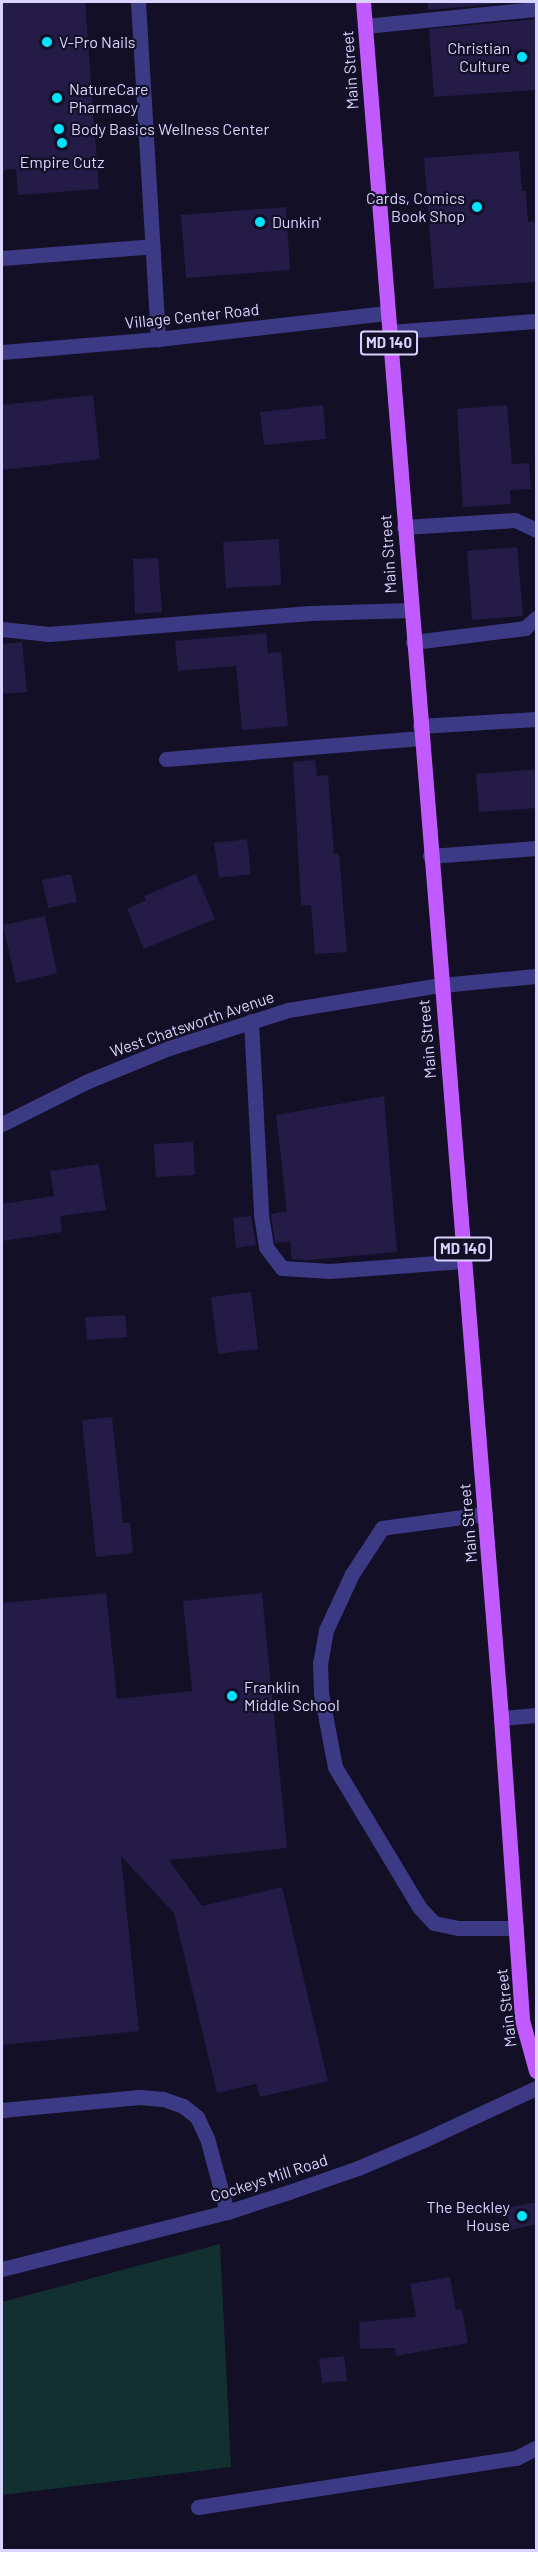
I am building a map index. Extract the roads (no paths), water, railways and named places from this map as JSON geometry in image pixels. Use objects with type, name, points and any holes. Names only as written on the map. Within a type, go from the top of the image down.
[{"type":"main road","name":"Main Street","points":[[363,2],[430,856],[485,1514],[522,2020],[537,2071]]},
{"type":"street","points":[[138,2],[158,339]]},
{"type":"street","points":[[365,26],[537,9]]},
{"type":"street","points":[[2,258],[153,246]]},
{"type":"street","name":"Village Center Road","points":[[4,349],[158,339],[387,313]]},
{"type":"street","points":[[389,332],[537,321]]},
{"type":"street","points":[[404,527],[515,519],[537,530]]},
{"type":"street","points":[[2,629],[49,634],[310,613],[411,610]]},
{"type":"street","points":[[413,642],[525,628],[537,618]]},
{"type":"street","points":[[166,759],[537,719]]},
{"type":"street","points":[[430,856],[537,848]]},
{"type":"street","name":"West Chatsworth Avenue","points":[[2,1124],[88,1081],[169,1048],[288,1010],[441,985],[537,976]]},
{"type":"street","points":[[251,1021],[253,1097],[261,1215],[266,1247],[282,1268],[330,1271],[464,1261]]},
{"type":"street","points":[[485,1514],[382,1528],[352,1574],[326,1630],[320,1663],[321,1693],[335,1767],[419,1907],[434,1923],[458,1928],[516,1928]]},
{"type":"street","points":[[501,1718],[537,1715]]},
{"type":"street","name":"Cockeys Mill Road","points":[[2,2269],[227,2212],[358,2168],[537,2088]]},
{"type":"street","points":[[2,2110],[139,2097],[163,2099],[183,2106],[197,2117],[207,2138],[227,2212]]},
{"type":"street","points":[[198,2507],[516,2458],[537,2448]]},
{"type":"place","name":"V-Pro Nails","points":[[47,42]]},
{"type":"place","name":"Christian Culture","points":[[522,57]]},
{"type":"place","name":"NatureCare Pharmacy","points":[[57,98]]},
{"type":"place","name":"Body Basics Wellness Center","points":[[59,129]]},
{"type":"place","name":"Empire Cutz","points":[[62,143]]},
{"type":"place","name":"Cards, Comics Book Shop","points":[[477,207]]},
{"type":"place","name":"Dunkin'","points":[[260,222]]},
{"type":"place","name":"Franklin Middle School","points":[[232,1696]]},
{"type":"place","name":"The Beckley House","points":[[522,2216]]}]
